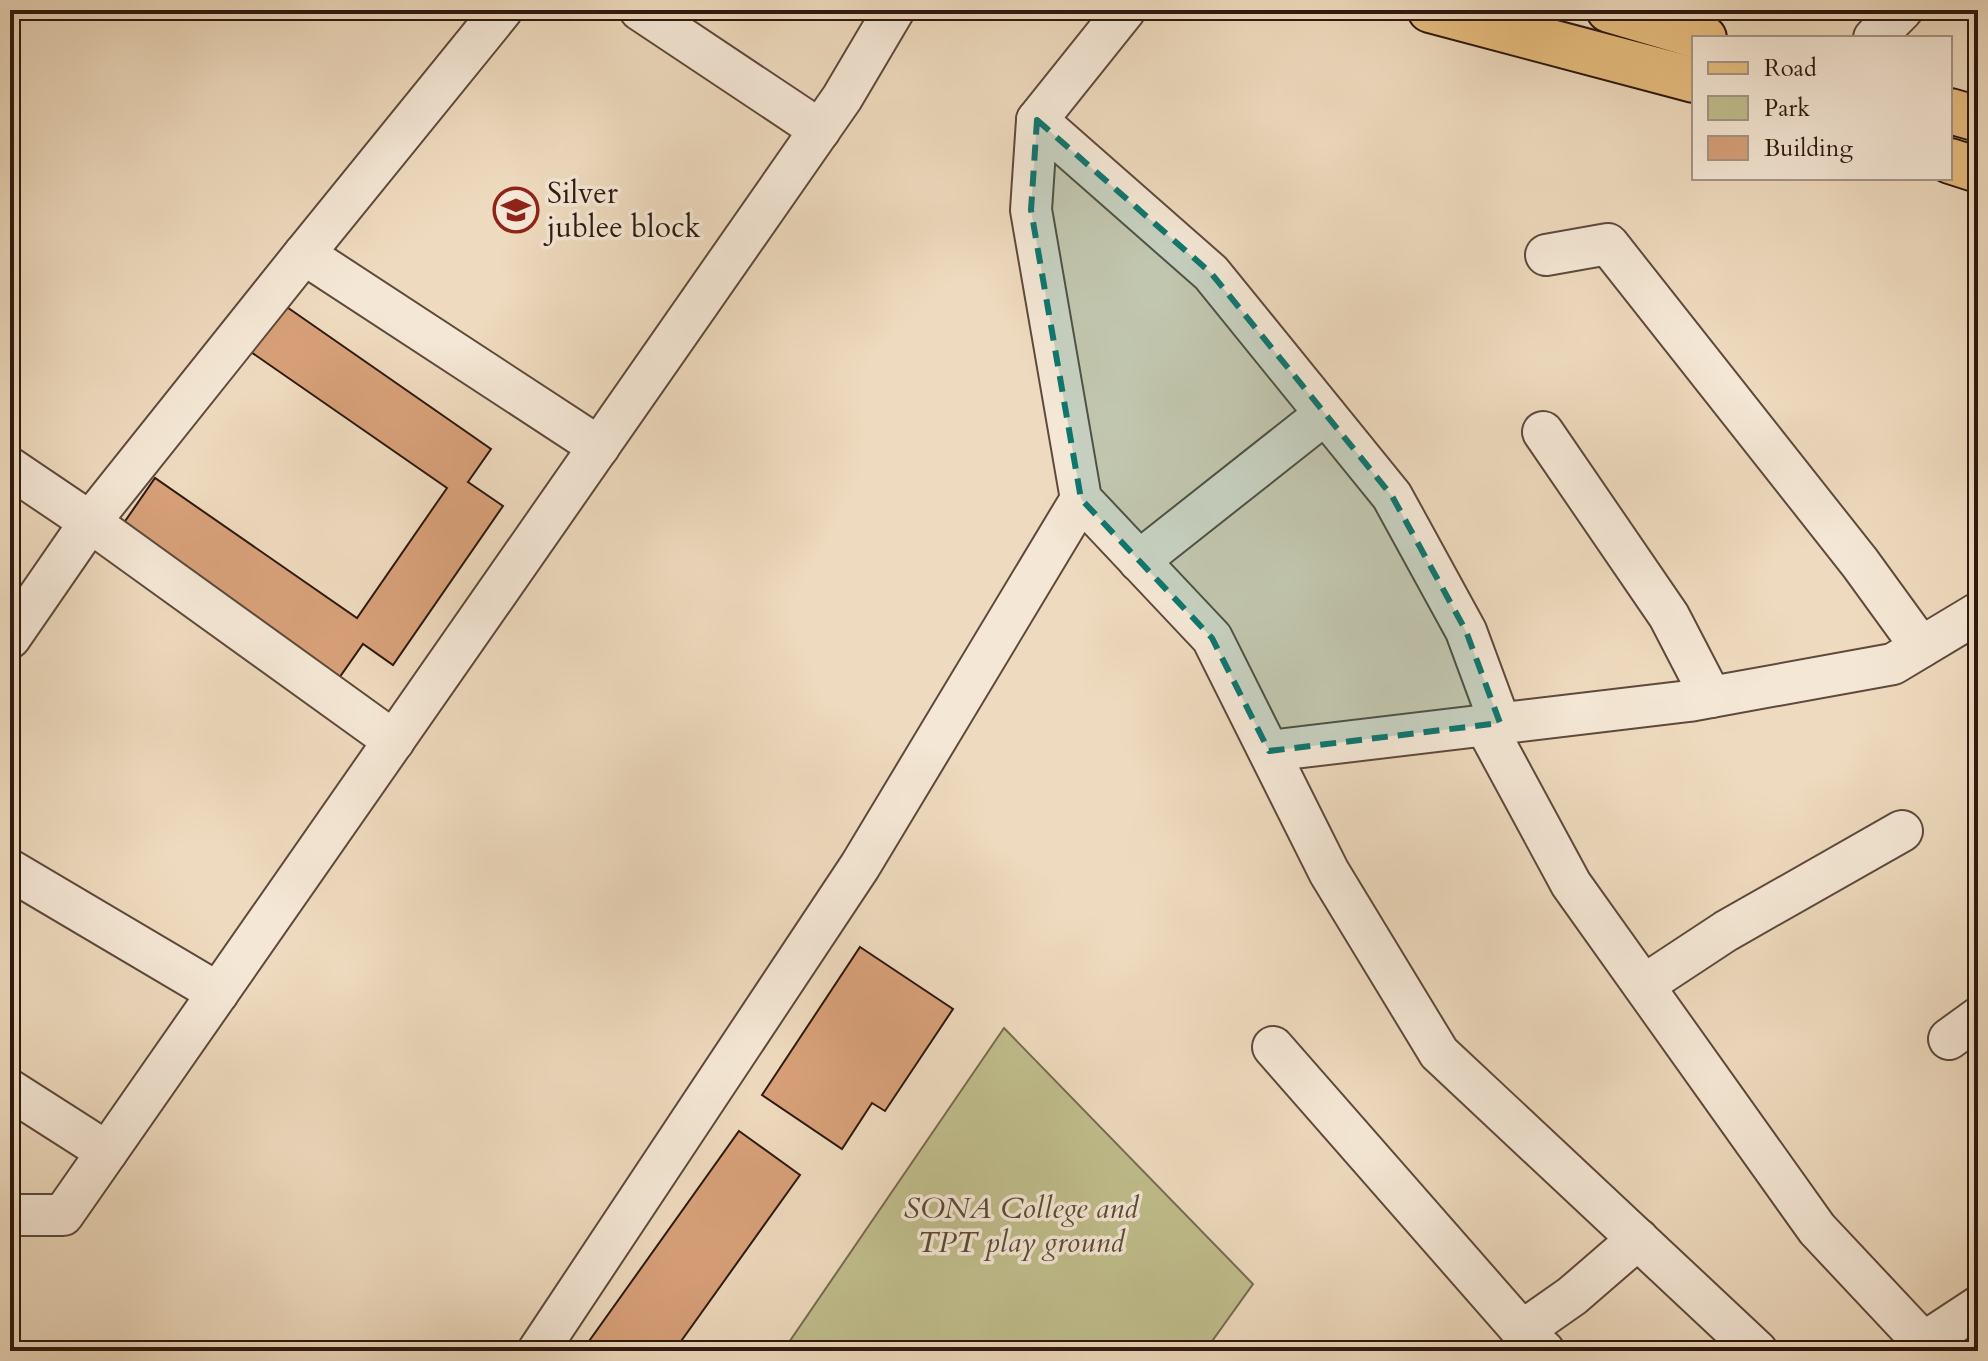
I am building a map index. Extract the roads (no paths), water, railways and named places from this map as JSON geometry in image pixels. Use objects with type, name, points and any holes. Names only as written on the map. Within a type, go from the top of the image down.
[{"type":"main road","points":[[1430,10],[1692,79]]},
{"type":"main road","points":[[1609,10],[1697,36]]},
{"type":"main road","points":[[1952,112],[1978,119]]},
{"type":"main road","points":[[1952,162],[1978,170]]},
{"type":"street","points":[[10,638],[90,522],[502,10]]},
{"type":"street","points":[[640,10],[820,130]]},
{"type":"street","points":[[10,1215],[63,1215],[820,130],[894,10]]},
{"type":"street","points":[[1125,10],[1037,120],[1031,210],[1081,499],[1212,638],[1329,872],[1439,1053],[1757,1351]]},
{"type":"street","points":[[1876,36],[1902,10]]},
{"type":"street","points":[[1037,120],[1211,273],[1392,496],[1466,631],[1493,724],[1571,884],[1817,1229],[1917,1347],[1978,1307]]},
{"type":"street","points":[[1546,255],[1608,244],[1860,563],[1921,647]]},
{"type":"street","points":[[304,254],[599,447]]},
{"type":"street","points":[[1139,561],[1325,414]]},
{"type":"street","points":[[1543,432],[1669,616],[1711,697]]},
{"type":"street","points":[[10,468],[394,741]]},
{"type":"street","points":[[538,1351],[860,866],[1081,499]]},
{"type":"street","points":[[1269,751],[1711,697],[1893,664],[1978,613]]},
{"type":"street","points":[[1644,985],[1726,931],[1902,831]]},
{"type":"street","points":[[10,870],[218,993]]},
{"type":"street","points":[[1273,1047],[1533,1341],[1572,1296],[1638,1239]]},
{"type":"street","points":[[10,1090],[107,1152]]},
{"type":"place","name":"Silver jublee block","points":[[516,210]]},
{"type":"park label","name":"SONA College and TPT play ground","points":[[1021,1225]]}]
